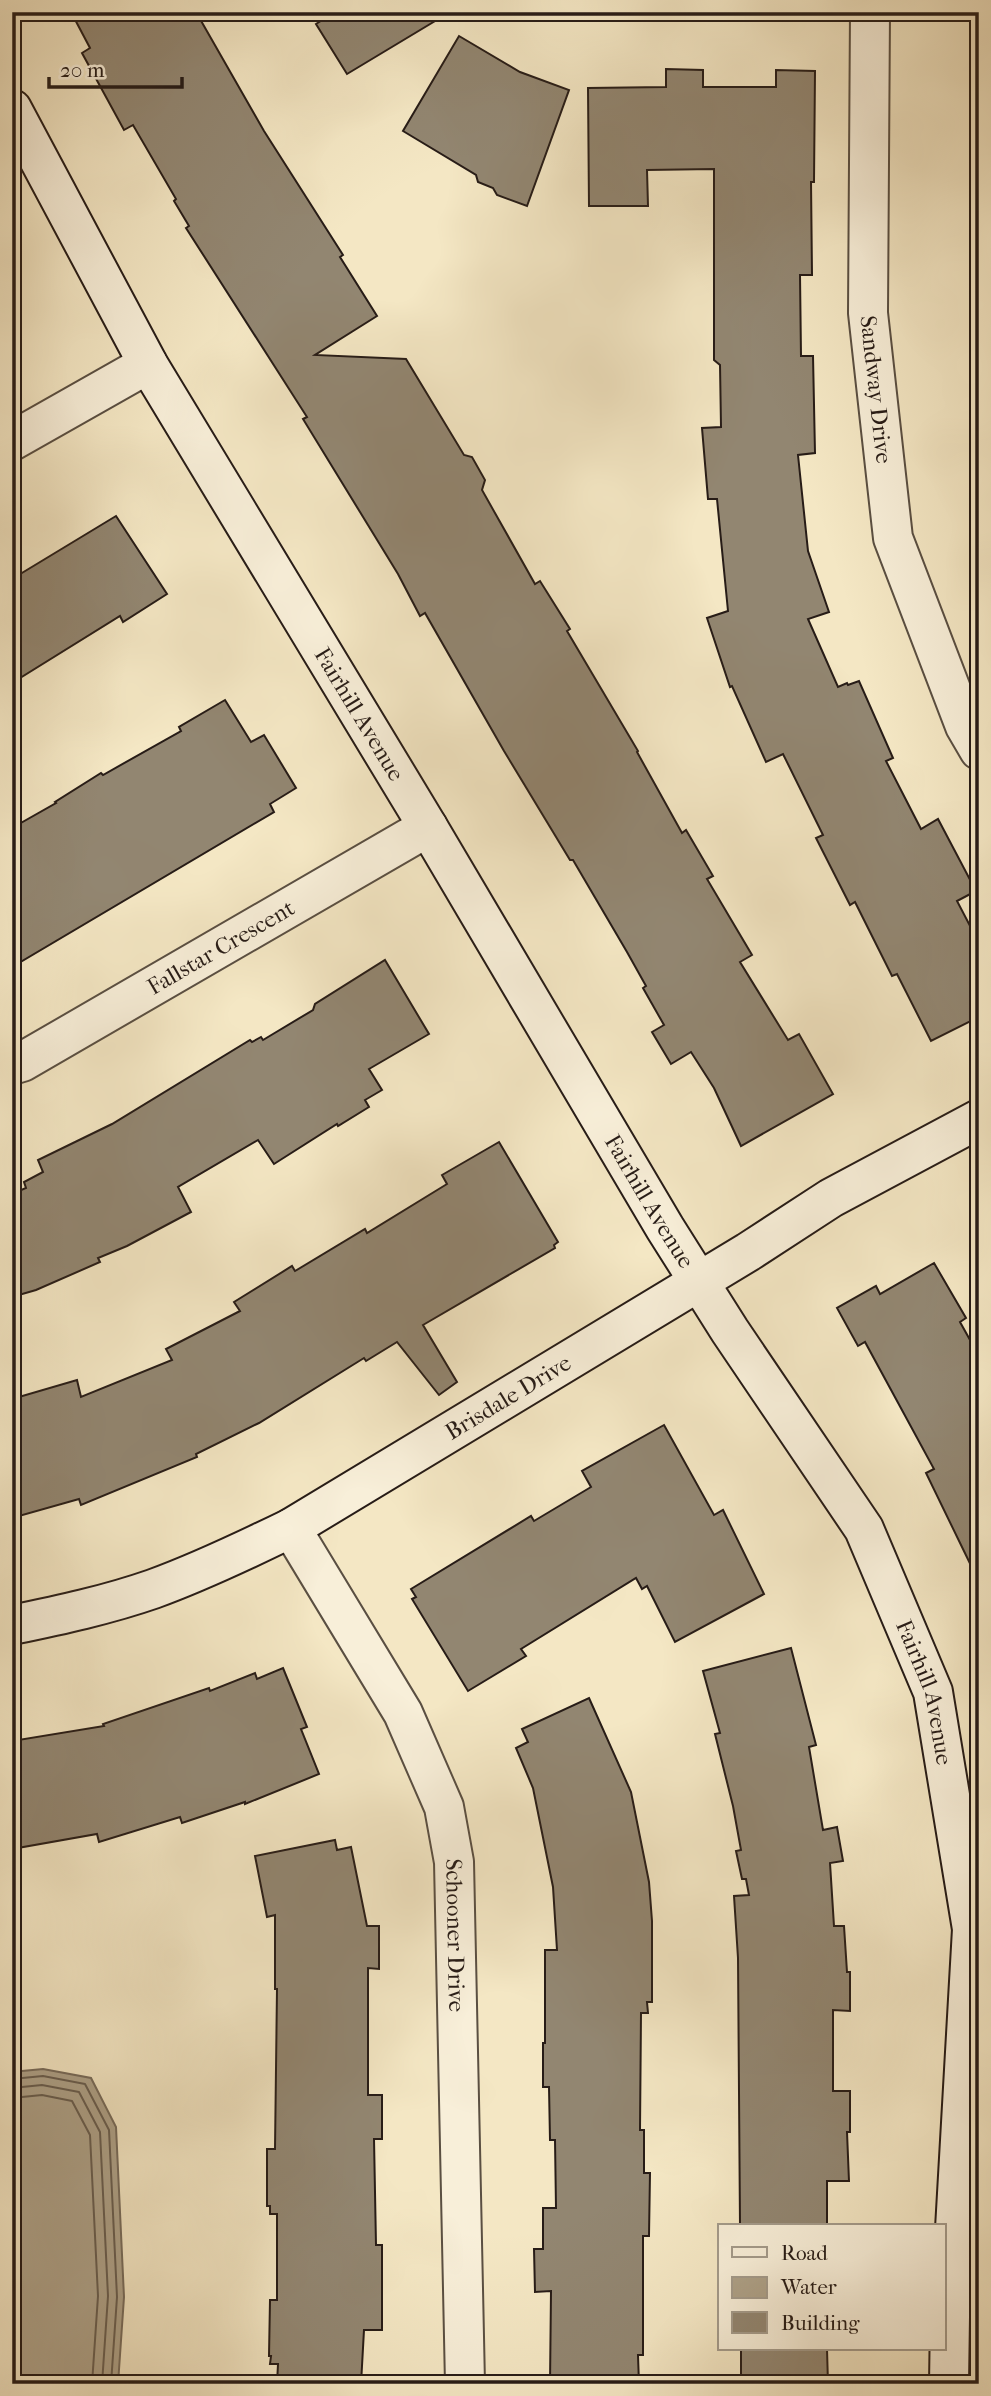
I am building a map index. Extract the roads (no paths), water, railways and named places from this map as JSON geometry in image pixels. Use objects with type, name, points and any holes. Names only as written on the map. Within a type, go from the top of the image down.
[{"type":"street","name":"Sandway Drive","points":[[870,12],[868,313],[893,538],[965,726],[979,750]]},
{"type":"street","name":"Fairhill Avenue","points":[[12,109],[148,364],[698,1281],[864,1529],[933,1692],[972,1929],[950,2317],[950,2384]]},
{"type":"street","points":[[12,441],[148,364]]},
{"type":"street","name":"Fallstar Crescent","points":[[12,1065],[22,1062],[428,827]]},
{"type":"street","name":"Brisdale Drive","points":[[12,1625],[67,1614],[153,1589],[247,1550],[291,1528],[748,1252],[831,1198],[979,1119]]},
{"type":"street","name":"Schooner Drive","points":[[291,1528],[403,1713],[444,1807],[454,1862],[466,2384]]},
{"type":"water","points":[[43,2069],[91,2078],[116,2127],[124,2297],[118,2384],[12,2384],[12,2072]]}]
